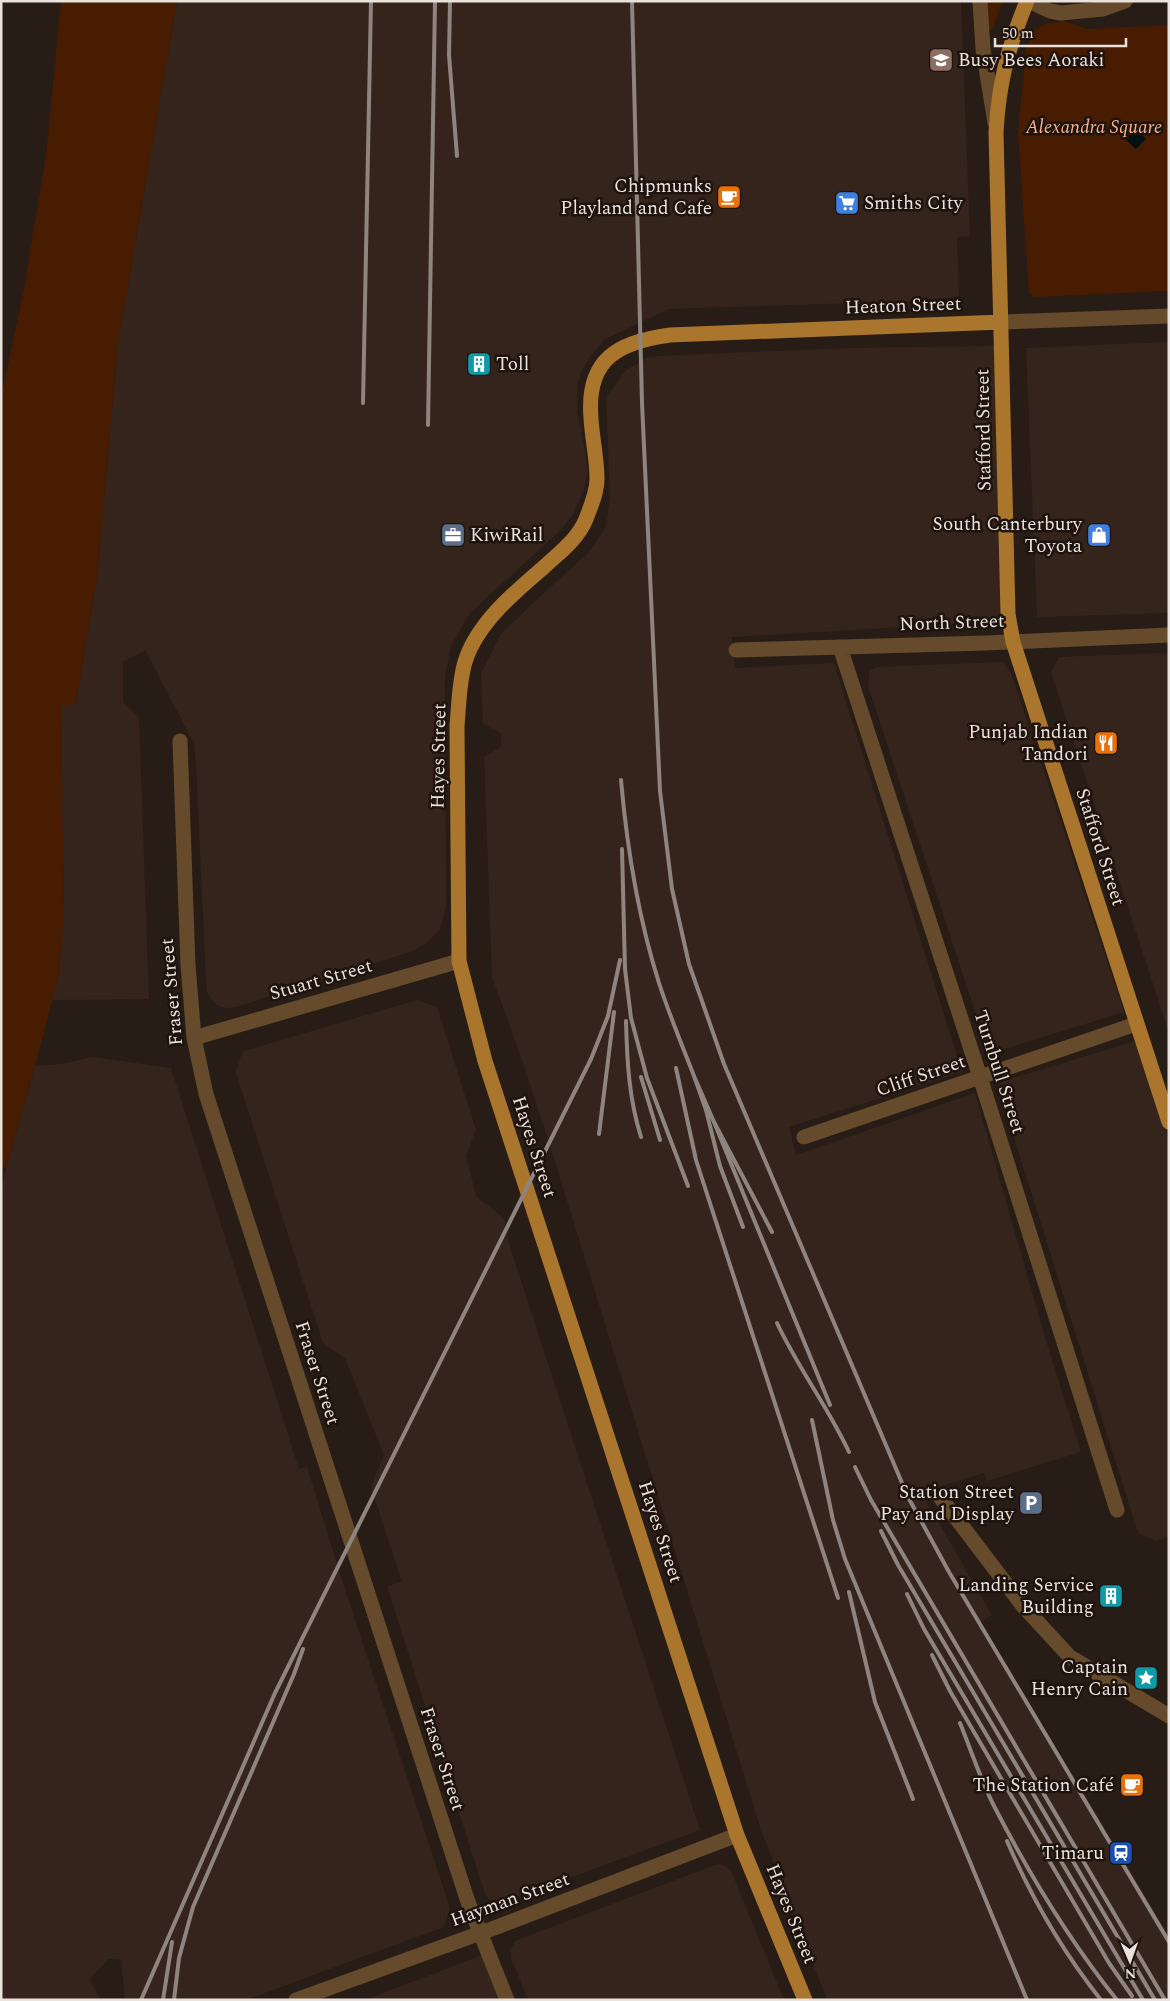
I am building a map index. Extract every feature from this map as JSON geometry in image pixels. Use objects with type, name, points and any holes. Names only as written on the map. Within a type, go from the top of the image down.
[{"type":"main road","name":"Stafford Street","points":[[1028,1],[1012,40],[1003,71],[998,99],[996,132],[1008,614],[1014,642],[1169,1122]]},
{"type":"main road","name":"Heaton Street","points":[[640,340],[670,335],[1001,322]]},
{"type":"main road","name":"Hayes Street","points":[[640,340],[620,349],[605,361],[600,366],[594,382],[590,407],[597,478],[594,494],[582,528],[568,545],[496,611],[475,640],[465,661],[460,687],[457,726],[459,961],[487,1068],[737,1835],[805,2000]]},
{"type":"street","points":[[980,1],[983,49],[996,132]]},
{"type":"street","points":[[1028,1],[1050,11],[1061,12],[1104,9],[1124,1]]},
{"type":"street","name":"Heaton Street","points":[[1001,322],[1169,316]]},
{"type":"street","name":"North Street","points":[[736,650],[1014,642],[1169,635]]},
{"type":"street","name":"Turnbull Street","points":[[840,647],[980,1077],[1117,1510]]},
{"type":"street","name":"Fraser Street","points":[[180,741],[188,965],[194,1038],[206,1094],[462,1883],[507,2000]]},
{"type":"street","name":"Stuart Street","points":[[194,1038],[459,961]]},
{"type":"street","name":"Cliff Street","points":[[804,1137],[1136,1024]]},
{"type":"street","points":[[940,1497],[1023,1606],[1070,1657],[1169,1716]]},
{"type":"street","name":"Hayman Street","points":[[296,2000],[480,1933],[737,1835]]},
{"type":"shaded area","points":[[177,1],[961,1],[970,236],[957,237],[959,297],[909,301],[668,309],[604,340],[590,357],[582,370],[578,382],[577,409],[588,469],[584,489],[574,513],[562,529],[470,613],[451,646],[445,677],[446,907],[440,929],[424,945],[413,951],[236,1007],[225,1008],[217,1005],[207,992],[194,743],[145,650],[123,662],[123,702],[139,717],[149,999],[52,1000],[58,978],[64,915],[61,705],[76,703],[97,577],[118,343]]},
{"type":"shaded area","points":[[1136,128],[1146,139],[1136,149],[1125,139]]},
{"type":"shaded area","points":[[1169,342],[1169,613],[1037,617],[1026,348]]},
{"type":"shaded area","points":[[995,346],[1006,621],[732,637],[735,668],[834,663],[962,1072],[789,1127],[796,1155],[975,1093],[1047,1344],[1081,1452],[987,1481],[984,1473],[935,1488],[929,1490],[926,1501],[992,1615],[981,1622],[1169,1936],[1169,2000],[827,2000],[761,1830],[552,1152],[520,1054],[492,977],[484,757],[501,747],[501,733],[483,724],[481,673],[501,634],[587,554],[606,527],[610,496],[606,397],[626,370],[648,357],[658,356],[849,348]]},
{"type":"shaded area","points":[[1169,653],[1169,1033],[1051,672],[1059,657]]},
{"type":"shaded area","points":[[1003,662],[1011,673],[1124,1012],[989,1054],[868,686],[869,672],[877,667]]},
{"type":"shaded area","points":[[417,1000],[437,1007],[476,1130],[466,1156],[476,1196],[504,1218],[510,1247],[700,1830],[504,1902],[489,1900],[485,1894],[387,1586],[402,1582],[371,1487],[384,1455],[345,1358],[323,1343],[236,1073],[239,1060],[244,1051]]},
{"type":"shaded area","points":[[1138,1040],[1169,1141],[1169,1537],[1156,1541],[1138,1533],[997,1083]]},
{"type":"shaded area","points":[[92,1057],[171,1068],[299,1469],[307,1467],[341,1577],[450,1908],[444,1927],[246,2000],[125,2000],[121,1959],[108,1959],[90,1979],[101,2000],[1,2000],[1,1191],[35,1066],[61,1064]]},
{"type":"shaded area","points":[[720,1864],[727,1867],[732,1873],[784,2000],[528,2000],[511,1958],[511,1949],[515,1941]]},
{"type":"shaded area","points":[[482,1955],[499,2000],[365,2000]]},
{"type":"green space","points":[[61,1],[177,1],[118,343],[97,577],[76,703],[61,706],[64,915],[58,978],[6,1168],[1,1167],[1,397],[23,295],[46,156]]},
{"type":"green space","points":[[986,1],[1003,1],[990,30],[987,29]]},
{"type":"green space","name":"Alexandra Square","points":[[1064,21],[1087,29],[1169,25],[1169,291],[1034,297],[1029,292],[1018,132],[1026,48],[1034,31],[1045,24]]},
{"type":"railway","points":[[363,403],[371,1]]},
{"type":"railway","points":[[428,425],[435,1]]},
{"type":"railway","points":[[450,1],[449,55],[457,156]]},
{"type":"railway","points":[[632,1],[642,403],[660,791],[672,889],[689,964],[724,1064],[908,1497],[949,1572],[1169,1942]]},
{"type":"railway","points":[[621,780],[630,857],[645,933],[663,995],[694,1076]]},
{"type":"railway","points":[[622,849],[625,969],[631,1018],[647,1078],[688,1186]]},
{"type":"railway","points":[[141,2000],[275,1693],[591,1059],[608,1016],[620,960]]},
{"type":"railway","points":[[599,1134],[614,1012]]},
{"type":"railway","points":[[626,1021],[629,1080],[641,1137]]},
{"type":"railway","points":[[676,1068],[696,1160],[838,1598]]},
{"type":"railway","points":[[714,1122],[694,1076],[706,1110],[720,1166],[743,1227]]},
{"type":"railway","points":[[641,1077],[660,1140]]},
{"type":"railway","points":[[772,1232],[714,1122],[830,1405]]},
{"type":"railway","points":[[777,1323],[849,1452]]},
{"type":"railway","points":[[812,1420],[833,1520],[845,1559],[1027,2000]]},
{"type":"railway","points":[[855,1467],[871,1500],[1165,2000]]},
{"type":"railway","points":[[881,1531],[898,1565],[1155,2000]]},
{"type":"railway","points":[[849,1592],[875,1702],[913,1799]]},
{"type":"railway","points":[[907,1594],[924,1629],[1143,2000]]},
{"type":"railway","points":[[174,2000],[179,1958],[193,1907],[294,1674],[303,1649]]},
{"type":"railway","points":[[932,1655],[950,1691],[1109,1963],[1132,1996]]},
{"type":"railway","points":[[960,1723],[988,1794],[1020,1855],[1082,1954],[1117,2000]]},
{"type":"railway","points":[[1007,1841],[1037,1904],[1073,1963],[1101,2000]]},
{"type":"railway","points":[[163,2000],[172,1942]]},
{"type":"place","name":"Busy Bees Aoraki","points":[[941,60]]},
{"type":"place","name":"Chipmunks Playland and Cafe","points":[[729,197]]},
{"type":"place","name":"Smiths City","points":[[847,203]]},
{"type":"place","name":"Toll","points":[[479,364]]},
{"type":"place","name":"KiwiRail","points":[[453,535]]},
{"type":"place","name":"South Canterbury Toyota","points":[[1099,535]]},
{"type":"place","name":"Punjab Indian Tandori","points":[[1106,743]]},
{"type":"place","name":"Station Street Pay and Display","points":[[1031,1503]]},
{"type":"place","name":"Landing Service Building","points":[[1111,1596]]},
{"type":"place","name":"Captain Henry Cain","points":[[1146,1678]]},
{"type":"place","name":"The Station Café","points":[[1132,1785]]},
{"type":"place","name":"Timaru","points":[[1121,1853]]}]
